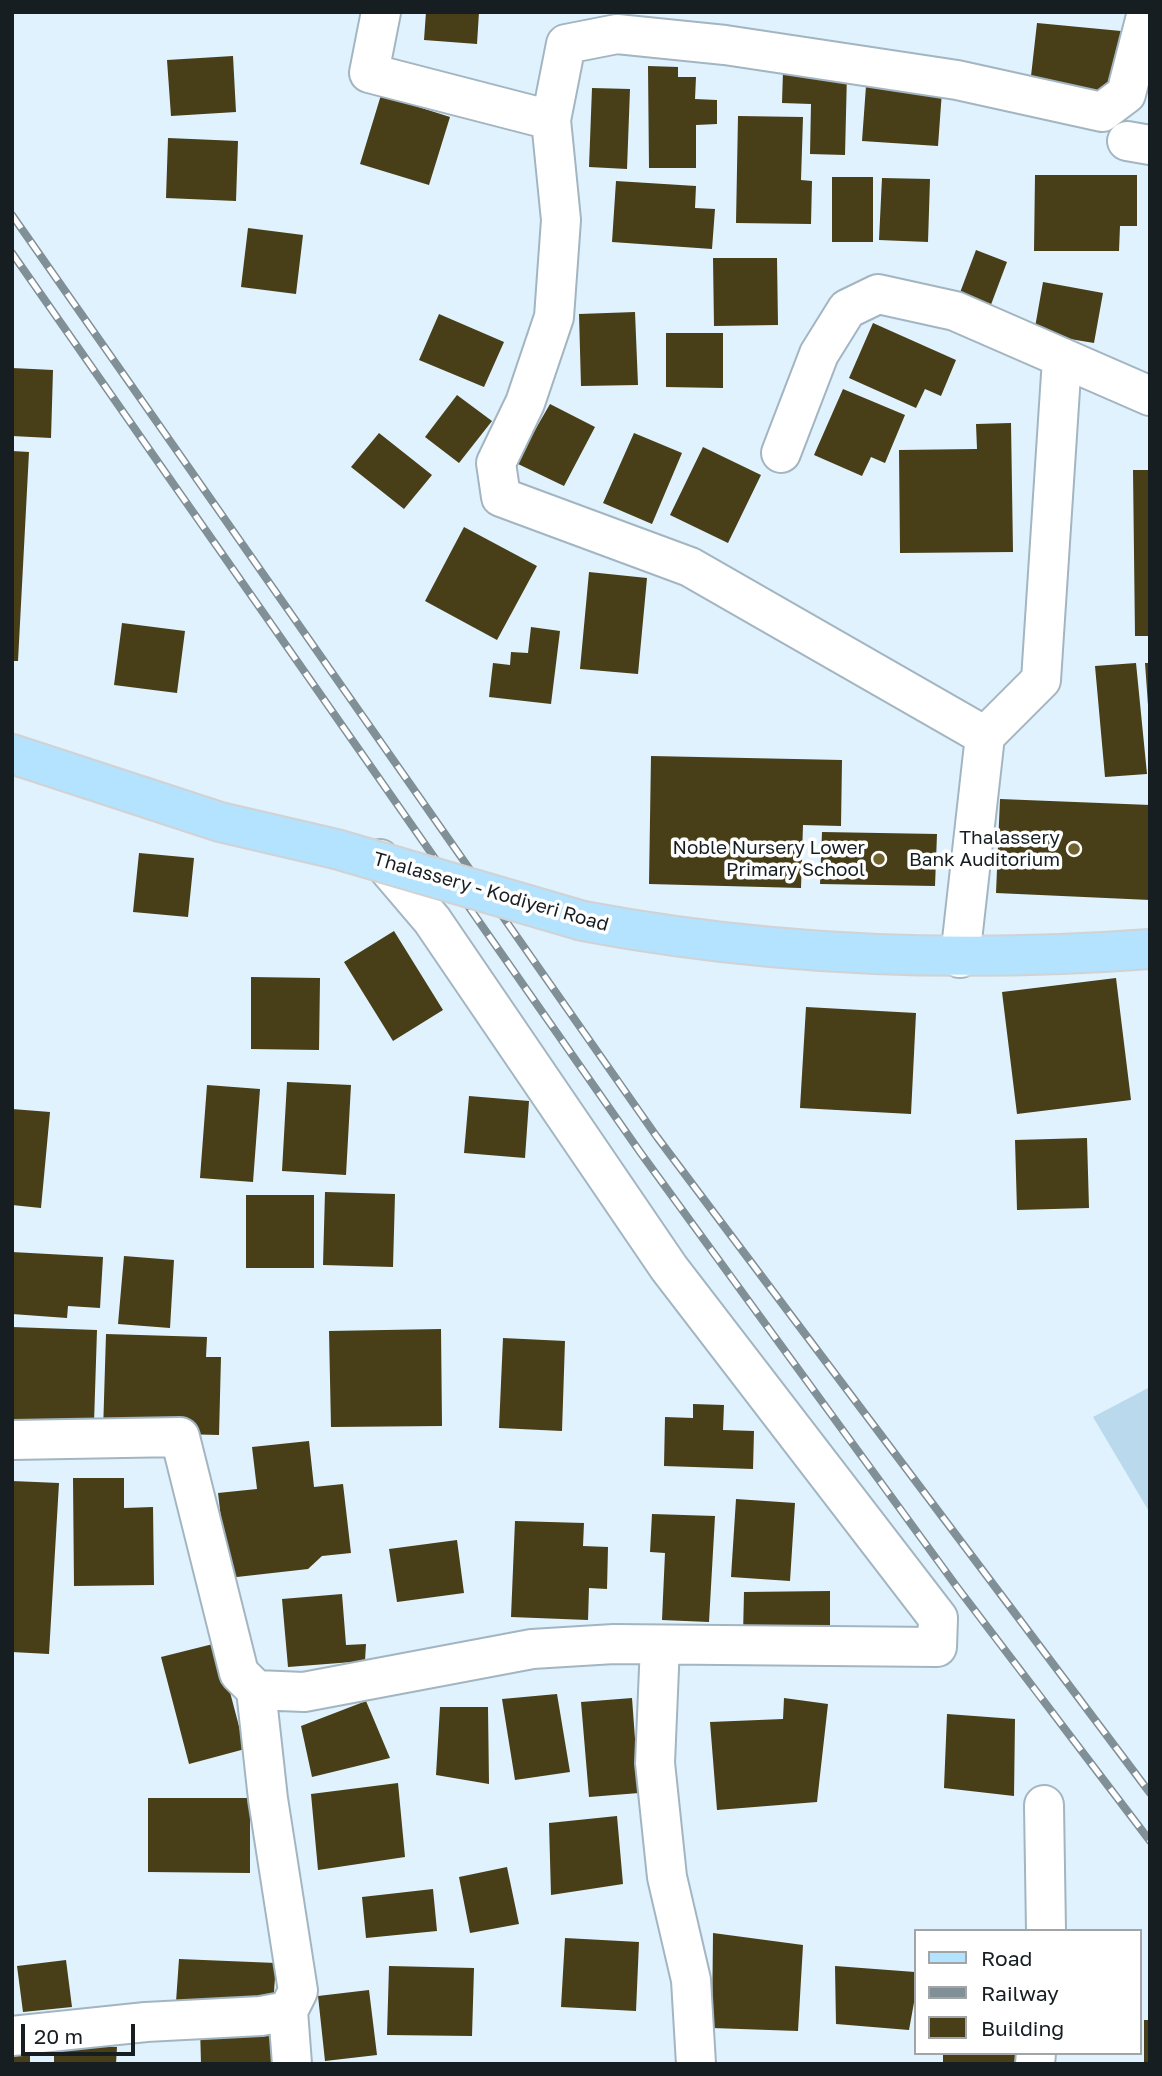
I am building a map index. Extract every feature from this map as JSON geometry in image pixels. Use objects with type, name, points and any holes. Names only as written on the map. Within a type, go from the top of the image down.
[{"type":"main road","name":"Thalassery - Kodiyeri Road","points":[[12,754],[220,822],[380,859],[583,921],[656,935],[787,948],[960,958],[1150,949]]},
{"type":"street","points":[[381,12],[369,73],[551,120]]},
{"type":"street","points":[[985,736],[690,567],[501,497],[496,463],[525,403],[554,317],[561,220],[551,120],[566,44],[617,34],[725,44],[957,80],[1102,112],[1126,94],[1146,12]]},
{"type":"street","points":[[781,453],[819,354],[847,309],[878,294],[955,311],[1150,396]]},
{"type":"street","points":[[960,958],[985,736],[1041,680],[1062,359]]},
{"type":"street","points":[[256,1690],[304,1692],[532,1650],[660,1644],[937,1647],[938,1618],[669,1268],[432,920],[380,859]]},
{"type":"street","points":[[12,1440],[180,1437],[239,1673],[256,1690],[268,1799],[298,1991],[288,2011],[292,2064]]},
{"type":"street","points":[[660,1644],[655,1763],[667,1877],[691,1980],[696,2064]]},
{"type":"street","points":[[1044,1805],[1046,1929]]},
{"type":"street","points":[[12,2036],[146,2022],[261,2016],[288,2011]]},
{"type":"shaded area","points":[[1150,1387],[1150,1513],[1093,1417]]},
{"type":"building","points":[[426,12],[479,12],[477,44],[424,40]]},
{"type":"building","points":[[1037,23],[1121,31],[1114,94],[1030,85]]},
{"type":"building","points":[[233,56],[236,112],[171,116],[167,60]]},
{"type":"building","points":[[648,66],[678,67],[678,77],[696,77],[695,99],[717,100],[717,124],[696,125],[696,168],[649,168]]},
{"type":"building","points":[[783,71],[847,73],[845,155],[810,154],[811,104],[782,103]]},
{"type":"building","points":[[866,86],[942,91],[938,146],[862,141]]},
{"type":"building","points":[[592,88],[630,89],[627,169],[589,167]]},
{"type":"building","points":[[381,95],[450,117],[429,185],[360,164]]},
{"type":"building","points":[[738,116],[803,117],[801,180],[812,181],[811,224],[736,223]]},
{"type":"building","points":[[168,138],[238,141],[236,201],[166,198]]},
{"type":"building","points":[[1035,175],[1137,175],[1137,226],[1120,226],[1119,251],[1034,251]]},
{"type":"building","points":[[832,177],[873,177],[873,242],[832,242]]},
{"type":"building","points":[[882,178],[930,179],[928,242],[879,240]]},
{"type":"building","points":[[616,181],[696,186],[695,208],[715,209],[712,249],[612,242]]},
{"type":"building","points":[[248,228],[303,235],[296,294],[241,287]]},
{"type":"building","points":[[976,250],[1007,262],[989,310],[958,298]]},
{"type":"building","points":[[713,258],[777,258],[778,325],[714,326]]},
{"type":"building","points":[[1043,282],[1103,293],[1094,343],[1034,333]]},
{"type":"building","points":[[635,312],[638,385],[581,386],[579,314]]},
{"type":"building","points":[[439,314],[504,342],[484,387],[419,360]]},
{"type":"building","points":[[873,323],[956,360],[941,396],[925,389],[916,408],[849,378]]},
{"type":"building","points":[[666,333],[723,333],[723,388],[666,387]]},
{"type":"building","points":[[12,368],[53,370],[51,438],[12,436]]},
{"type":"building","points":[[843,389],[905,415],[885,463],[871,457],[862,476],[814,455]]},
{"type":"building","points":[[457,395],[492,421],[459,463],[425,437]]},
{"type":"building","points":[[550,404],[595,427],[564,486],[516,463]]},
{"type":"building","points":[[1011,423],[1013,552],[900,553],[899,450],[977,449],[976,424]]},
{"type":"building","points":[[379,433],[432,475],[404,509],[351,467]]},
{"type":"building","points":[[634,433],[682,453],[652,524],[603,503]]},
{"type":"building","points":[[703,447],[761,475],[728,543],[670,515]]},
{"type":"building","points":[[12,451],[29,452],[18,661],[12,661]]},
{"type":"building","points":[[1133,470],[1150,470],[1150,636],[1135,636]]},
{"type":"building","points":[[464,527],[537,566],[497,640],[425,601]]},
{"type":"building","points":[[589,572],[647,578],[638,674],[580,669]]},
{"type":"building","points":[[122,623],[185,631],[177,693],[114,685]]},
{"type":"building","points":[[531,627],[560,631],[551,704],[489,697],[493,663],[510,665],[511,652],[528,653]]},
{"type":"building","points":[[1136,663],[1147,774],[1105,777],[1095,666]]},
{"type":"building","points":[[1145,663],[1150,663],[1150,705],[1148,705]]},
{"type":"building","points":[[651,756],[842,760],[841,826],[803,825],[801,888],[649,884]]},
{"type":"building","name":"Thalassery Bank Auditorium","points":[[1000,799],[1150,805],[1150,900],[996,893]]},
{"type":"building","name":"Noble Nursery Lower Primary School","points":[[822,832],[937,834],[935,886],[820,884]]},
{"type":"building","points":[[139,853],[194,858],[188,917],[133,912]]},
{"type":"building","points":[[394,931],[443,1010],[393,1041],[344,962]]},
{"type":"building","points":[[251,977],[320,978],[319,1050],[251,1049]]},
{"type":"building","points":[[1116,978],[1131,1100],[1017,1114],[1002,992]]},
{"type":"building","points":[[806,1007],[916,1013],[911,1114],[800,1108]]},
{"type":"building","points":[[287,1082],[351,1085],[346,1175],[282,1171]]},
{"type":"building","points":[[207,1085],[260,1089],[253,1182],[200,1178]]},
{"type":"building","points":[[469,1096],[529,1101],[525,1158],[464,1153]]},
{"type":"building","points":[[12,1109],[50,1112],[41,1208],[12,1205]]},
{"type":"building","points":[[1087,1138],[1089,1208],[1017,1210],[1015,1140]]},
{"type":"building","points":[[325,1192],[395,1194],[393,1267],[323,1265]]},
{"type":"building","points":[[246,1195],[314,1195],[314,1268],[246,1268]]},
{"type":"building","points":[[12,1252],[103,1257],[100,1308],[68,1306],[67,1318],[12,1314]]},
{"type":"building","points":[[124,1256],[174,1260],[170,1328],[118,1324]]},
{"type":"building","points":[[12,1327],[97,1330],[94,1423],[12,1421]]},
{"type":"building","points":[[441,1329],[442,1426],[331,1427],[329,1331]]},
{"type":"building","points":[[106,1334],[207,1337],[206,1357],[221,1357],[219,1435],[103,1432]]},
{"type":"building","points":[[503,1338],[565,1341],[562,1431],[499,1428]]},
{"type":"building","points":[[693,1404],[724,1405],[723,1430],[754,1431],[753,1469],[664,1466],[665,1417],[693,1418]]},
{"type":"building","points":[[309,1441],[314,1487],[343,1484],[351,1553],[322,1556],[308,1569],[228,1578],[218,1493],[257,1489],[252,1447]]},
{"type":"building","points":[[73,1478],[124,1478],[124,1508],[153,1507],[154,1585],[74,1586]]},
{"type":"building","points":[[12,1481],[59,1483],[49,1654],[12,1652]]},
{"type":"building","points":[[736,1499],[795,1503],[790,1581],[731,1577]]},
{"type":"building","points":[[652,1514],[715,1516],[709,1622],[662,1620],[665,1553],[650,1552]]},
{"type":"building","points":[[515,1521],[584,1523],[583,1546],[608,1547],[607,1589],[589,1588],[588,1620],[511,1617]]},
{"type":"building","points":[[457,1540],[464,1593],[397,1602],[389,1549]]},
{"type":"building","points":[[830,1591],[830,1636],[743,1635],[744,1592]]},
{"type":"building","points":[[342,1594],[346,1645],[366,1644],[365,1661],[288,1667],[282,1599]]},
{"type":"building","points":[[217,1643],[245,1749],[189,1764],[161,1657]]},
{"type":"building","points":[[557,1694],[570,1772],[515,1780],[502,1699]]},
{"type":"building","points":[[632,1698],[639,1793],[589,1797],[581,1702]]},
{"type":"building","points":[[784,1698],[828,1704],[817,1802],[717,1810],[710,1722],[783,1719]]},
{"type":"building","points":[[366,1701],[390,1758],[312,1777],[301,1726]]},
{"type":"building","points":[[440,1707],[488,1707],[489,1784],[436,1775]]},
{"type":"building","points":[[947,1714],[1015,1719],[1014,1796],[944,1788]]},
{"type":"building","points":[[398,1783],[405,1857],[318,1870],[311,1794]]},
{"type":"building","points":[[148,1798],[250,1798],[250,1873],[148,1872]]},
{"type":"building","points":[[617,1816],[623,1884],[551,1895],[549,1823]]},
{"type":"building","points":[[507,1867],[519,1924],[470,1933],[459,1877]]},
{"type":"building","points":[[433,1889],[437,1931],[366,1938],[362,1897]]},
{"type":"building","points":[[713,1933],[803,1945],[798,2031],[712,2028]]},
{"type":"building","points":[[565,1938],[639,1942],[636,2011],[561,2007]]},
{"type":"building","points":[[179,1959],[276,1963],[273,2006],[176,2002]]},
{"type":"building","points":[[66,1960],[72,2007],[23,2012],[17,1966]]},
{"type":"building","points":[[389,1966],[474,1968],[472,2036],[387,2035]]},
{"type":"building","points":[[835,1966],[914,1972],[914,2002],[909,2030],[836,2024]]},
{"type":"building","points":[[369,1990],[377,2055],[325,2061],[318,1996]]},
{"type":"building","points":[[1144,2020],[1150,2020],[1150,2064],[1144,2064]]},
{"type":"building","points":[[277,2026],[277,2064],[201,2064],[200,2027]]},
{"type":"building","points":[[54,2045],[117,2047],[116,2064],[54,2064]]},
{"type":"building","points":[[12,2054],[30,2055],[30,2064],[12,2064]]},
{"type":"building","points":[[943,2055],[1022,2055],[1022,2064],[943,2064]]},
{"type":"railway","points":[[12,215],[657,1137],[1150,1793]]},
{"type":"railway","points":[[12,253],[640,1152],[957,1587],[1150,1841]]},
{"type":"place","name":"Thalassery Bank Auditorium","points":[[1074,849]]},
{"type":"place","name":"Noble Nursery Lower Primary School","points":[[879,859]]}]
